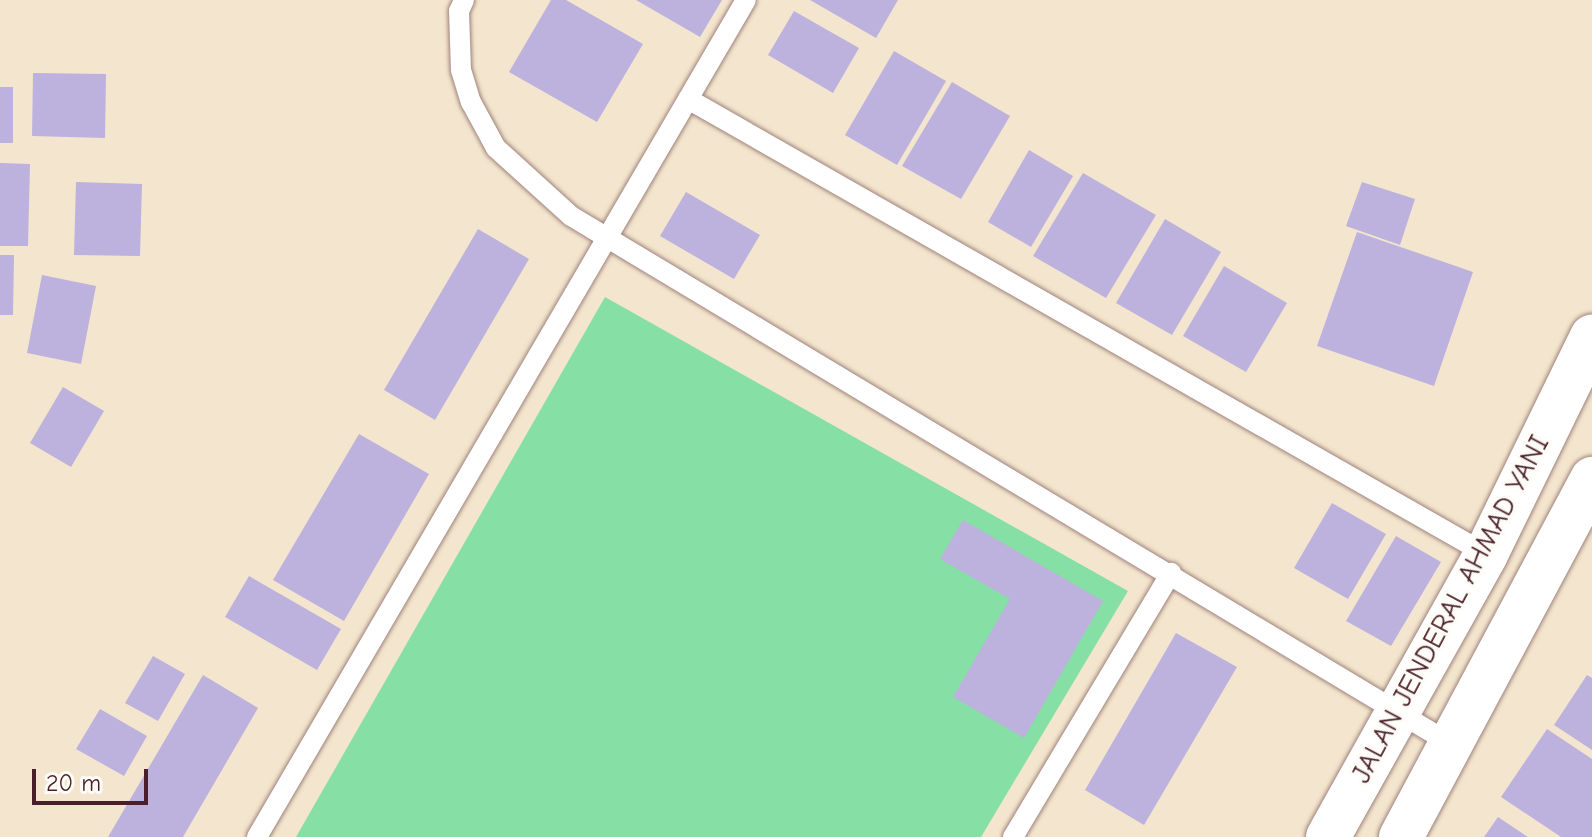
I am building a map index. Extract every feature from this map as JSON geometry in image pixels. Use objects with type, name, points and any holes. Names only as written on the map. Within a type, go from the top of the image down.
[{"type":"main road","name":"JALAN JENDERAL AHMAD YANI","points":[[1328,837],[1395,711],[1486,554],[1592,337]]},
{"type":"main road","points":[[1401,837],[1592,479]]},
{"type":"lane","points":[[464,0],[459,11],[461,70],[471,102],[496,148],[571,216],[608,235],[1451,744]]},
{"type":"lane","points":[[257,837],[746,0]]},
{"type":"lane","points":[[688,99],[1486,554]]},
{"type":"lane","points":[[1013,837],[1171,573]]},
{"type":"green space","points":[[605,297],[1128,591],[981,837],[296,837]]},
{"type":"building","points":[[551,0],[566,0],[643,44],[597,122],[509,72]]},
{"type":"building","points":[[636,0],[722,0],[700,37]]},
{"type":"building","points":[[810,0],[898,0],[876,38]]},
{"type":"building","points":[[794,11],[859,48],[833,93],[768,55]]},
{"type":"building","points":[[894,51],[946,81],[897,165],[845,135]]},
{"type":"building","points":[[33,73],[106,74],[105,138],[32,136]]},
{"type":"building","points":[[952,82],[1010,116],[961,199],[902,166]]},
{"type":"building","points":[[0,87],[13,87],[13,143],[0,143]]},
{"type":"building","points":[[1029,150],[1073,176],[1031,247],[988,222]]},
{"type":"building","points":[[0,163],[30,164],[28,246],[0,246]]},
{"type":"building","points":[[1083,173],[1156,215],[1106,298],[1033,256]]},
{"type":"building","points":[[76,182],[142,184],[140,256],[74,255]]},
{"type":"building","points":[[1362,182],[1415,199],[1400,245],[1346,226]]},
{"type":"building","points":[[686,192],[760,235],[734,279],[660,236]]},
{"type":"building","points":[[1165,219],[1221,252],[1172,335],[1116,303]]},
{"type":"building","points":[[478,229],[529,259],[435,420],[384,390]]},
{"type":"building","points":[[1357,232],[1473,272],[1434,386],[1317,346]]},
{"type":"building","points":[[0,255],[14,255],[13,315],[0,315]]},
{"type":"building","points":[[1224,266],[1287,303],[1246,372],[1183,336]]},
{"type":"building","points":[[42,275],[96,286],[81,364],[27,353]]},
{"type":"building","points":[[63,387],[104,411],[71,467],[30,443]]},
{"type":"building","points":[[359,434],[429,474],[344,621],[273,580]]},
{"type":"building","points":[[1332,503],[1386,534],[1348,599],[1294,568]]},
{"type":"building","points":[[963,520],[1103,601],[1024,738],[953,697],[1010,599],[940,559]]},
{"type":"building","points":[[1396,536],[1441,562],[1391,646],[1346,621]]},
{"type":"building","points":[[249,576],[341,629],[317,670],[225,617]]},
{"type":"building","points":[[1176,633],[1237,667],[1144,825],[1085,790]]},
{"type":"building","points":[[153,656],[185,674],[158,721],[125,703]]},
{"type":"building","points":[[203,675],[258,708],[183,837],[108,837]]},
{"type":"building","points":[[1587,675],[1592,678],[1592,750],[1554,725]]},
{"type":"building","points":[[100,709],[147,736],[124,776],[76,749]]},
{"type":"building","points":[[1547,729],[1592,759],[1592,837],[1561,837],[1501,797]]},
{"type":"building","points":[[1498,817],[1528,837],[1484,837]]}]
